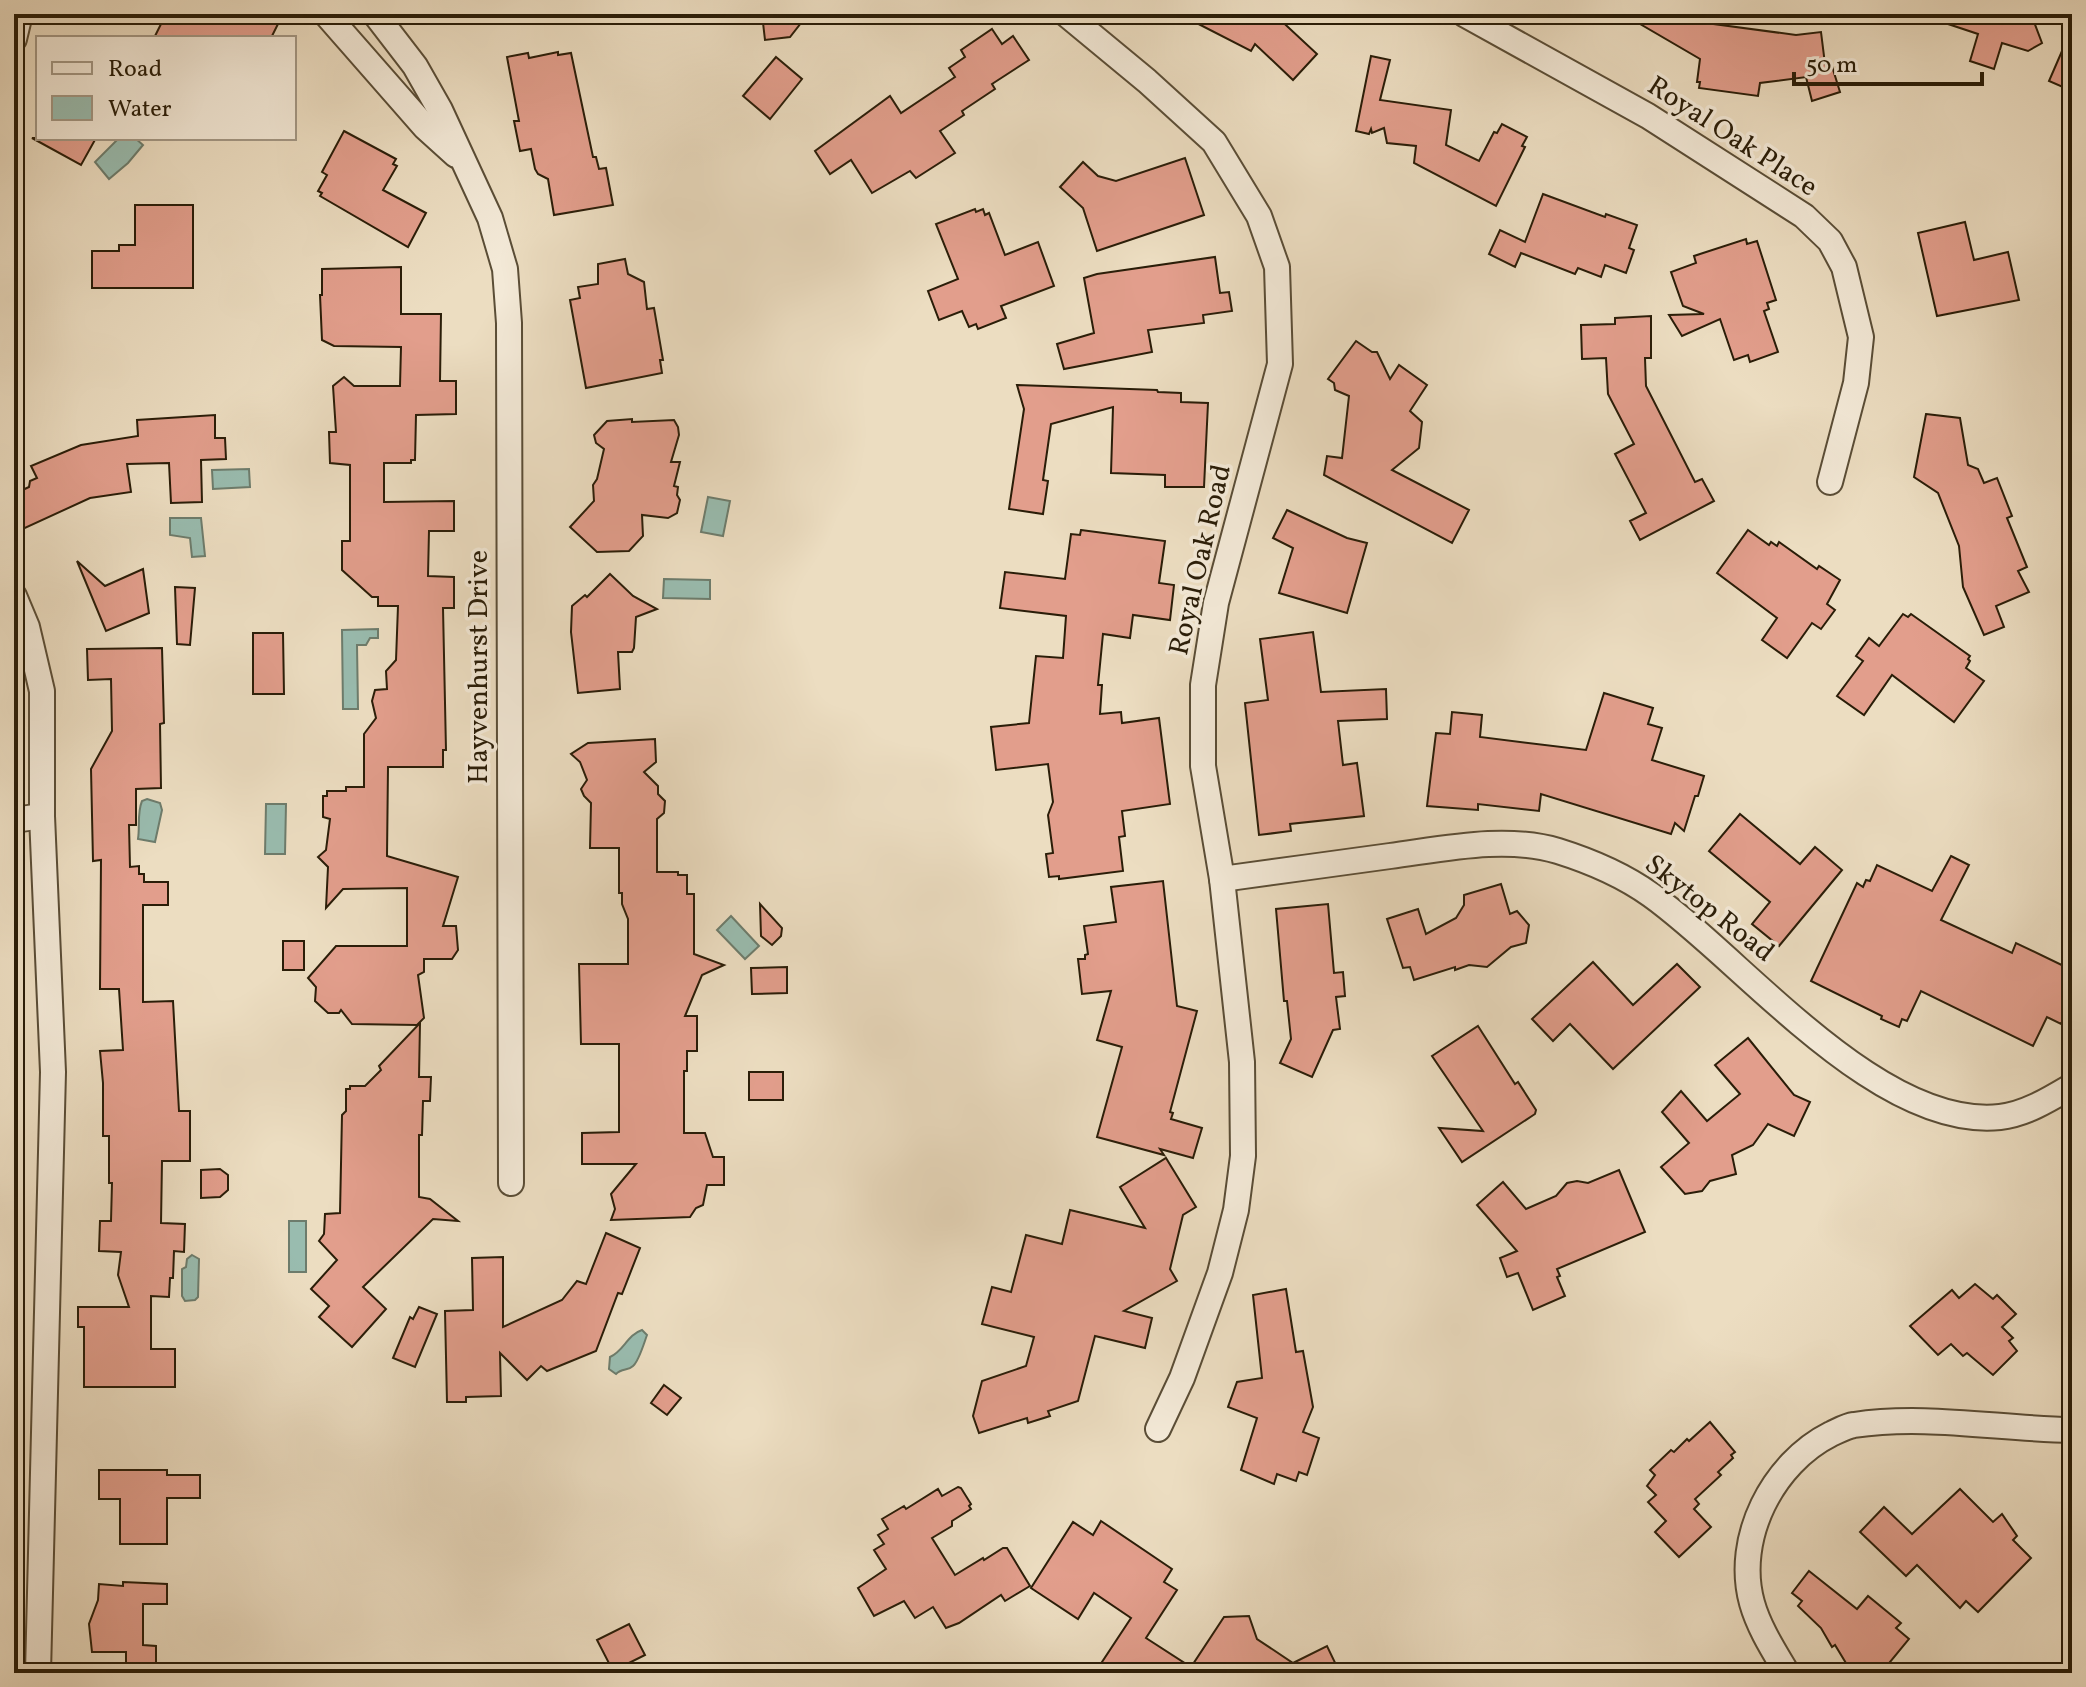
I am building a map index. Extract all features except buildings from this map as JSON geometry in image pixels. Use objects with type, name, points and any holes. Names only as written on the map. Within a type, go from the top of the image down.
[{"type":"street","points":[[14,39],[20,14]]},
{"type":"street","name":"Hayvenhurst Drive","points":[[326,14],[425,127],[461,160]]},
{"type":"street","name":"Hayvenhurst Drive","points":[[375,14],[415,66],[440,110],[490,218],[505,269],[509,323],[511,1183]]},
{"type":"street","name":"Royal Oak Road","points":[[1066,14],[1214,142],[1259,216],[1277,267],[1280,364],[1216,603],[1203,685],[1203,766],[1222,879],[1242,1062],[1243,1156],[1236,1210],[1220,1273],[1198,1336],[1158,1429]]},
{"type":"street","name":"Royal Oak Place","points":[[1464,14],[1648,116],[1804,216],[1830,241],[1848,279],[1861,337],[1856,383],[1830,482]]},
{"type":"street","points":[[14,596],[27,627],[42,691],[42,816],[53,1072],[38,1673]]},
{"type":"street","points":[[14,820],[42,816]]},
{"type":"street","name":"Skytop Road","points":[[1222,879],[1467,845],[1520,845],[1555,850],[1606,868],[1649,894],[1844,1059],[1915,1102],[1952,1114],[2000,1117],[2037,1106],[2072,1086]]},
{"type":"street","points":[[1787,1673],[1764,1632],[1752,1602],[1748,1571],[1753,1531],[1766,1496],[1796,1458],[1818,1441],[1850,1425],[1909,1422],[2072,1430]]},
{"type":"water","points":[[117,140],[137,140],[143,145],[109,179],[95,162]]},
{"type":"water","points":[[249,469],[250,487],[213,489],[212,470]]},
{"type":"water","points":[[708,497],[730,501],[723,536],[701,532]]},
{"type":"water","points":[[170,518],[201,518],[205,556],[192,557],[190,538],[170,535]]},
{"type":"water","points":[[664,579],[710,580],[710,599],[663,598]]},
{"type":"water","points":[[378,629],[378,638],[370,638],[366,645],[357,645],[358,709],[343,709],[342,630]]},
{"type":"water","points":[[147,799],[160,803],[162,810],[155,842],[138,839],[140,806]]},
{"type":"water","points":[[266,804],[286,804],[285,854],[265,854]]},
{"type":"water","points":[[731,916],[759,946],[745,959],[717,930]]},
{"type":"water","points":[[289,1221],[306,1221],[306,1272],[289,1272]]},
{"type":"water","points":[[192,1255],[199,1259],[198,1297],[185,1301],[182,1296],[182,1269]]},
{"type":"water","points":[[642,1330],[647,1335],[637,1360],[631,1368],[616,1374],[609,1369],[610,1357]]}]
